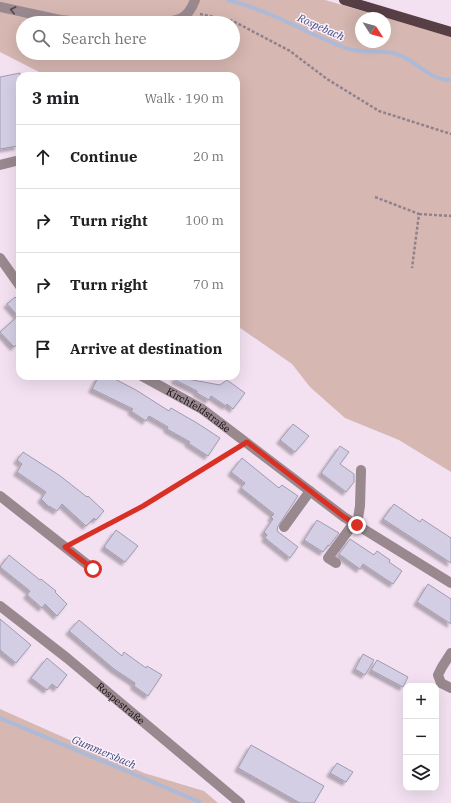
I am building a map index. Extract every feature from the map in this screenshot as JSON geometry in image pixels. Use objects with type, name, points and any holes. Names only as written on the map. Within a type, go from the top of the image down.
[{"type":"main road","points":[[344,0],[451,32]]},
{"type":"street","points":[[184,16],[189,12],[194,1]]},
{"type":"street","points":[[0,7],[42,16]]},
{"type":"street","points":[[0,165],[16,161]]},
{"type":"street","points":[[0,258],[16,280]]},
{"type":"street","name":"Kirchfeldstraße","points":[[149,380],[202,409],[356,524],[451,584]]},
{"type":"street","points":[[336,563],[328,558],[356,524],[360,498],[361,470]]},
{"type":"street","points":[[284,527],[310,491]]},
{"type":"street","points":[[0,496],[93,569]]},
{"type":"street","name":"Rospestraße","points":[[0,606],[67,658],[240,803]]},
{"type":"street","points":[[451,653],[438,675],[441,683],[451,688]]},
{"type":"path","points":[[189,12],[209,16]]},
{"type":"path","points":[[240,25],[290,51],[327,79],[379,110],[451,134]]},
{"type":"path","points":[[375,197],[419,214],[451,216]]},
{"type":"path","points":[[412,268],[419,214]]},
{"type":"path","points":[[65,547],[143,506],[247,442]]},
{"type":"shaded area","points":[[0,0],[325,0],[366,12],[355,12],[355,48],[391,48],[391,19],[451,37],[451,472],[399,440],[345,418],[310,387],[292,364],[240,328],[240,72],[39,72],[0,52]]},
{"type":"shaded area","points":[[0,709],[144,773],[204,791],[218,803],[0,803]]},
{"type":"building","points":[[16,74],[16,146],[0,149],[0,77]]},
{"type":"building","points":[[15,297],[16,298],[16,314],[7,304]]},
{"type":"building","points":[[16,318],[16,345],[14,347],[0,332]]},
{"type":"building","points":[[97,380],[117,380],[136,390],[169,411],[171,408],[220,438],[208,456],[188,443],[190,442],[167,429],[168,427],[149,416],[146,421],[131,411],[133,409],[92,389]]},
{"type":"building","points":[[175,380],[192,380],[220,385],[227,380],[245,393],[233,409],[227,404],[226,406],[211,396],[209,400],[197,393],[197,391]]},
{"type":"building","points":[[293,424],[309,436],[295,452],[280,440]]},
{"type":"building","points":[[340,446],[349,452],[340,464],[354,474],[354,482],[346,492],[321,473]]},
{"type":"building","points":[[23,452],[59,475],[87,497],[88,496],[104,511],[96,520],[94,518],[86,526],[62,504],[57,511],[49,507],[41,499],[46,492],[17,472],[22,464],[17,460]]},
{"type":"building","points":[[242,458],[279,488],[282,485],[298,496],[278,526],[277,531],[298,547],[290,558],[265,538],[267,535],[264,532],[273,519],[271,517],[274,514],[241,488],[245,483],[231,472]]},
{"type":"building","points":[[394,504],[420,522],[422,519],[451,538],[451,563],[383,519]]},
{"type":"building","points":[[317,520],[339,533],[323,552],[304,540]]},
{"type":"building","points":[[116,530],[138,546],[125,562],[104,547]]},
{"type":"building","points":[[350,539],[374,555],[377,551],[402,571],[393,584],[363,564],[360,569],[339,554]]},
{"type":"building","points":[[9,555],[56,591],[55,592],[67,604],[57,616],[45,604],[42,608],[27,595],[30,591],[0,567]]},
{"type":"building","points":[[428,584],[451,599],[451,624],[417,602]]},
{"type":"building","points":[[0,619],[31,645],[16,663],[0,650]]},
{"type":"building","points":[[79,620],[122,656],[124,652],[146,668],[147,666],[162,675],[148,696],[134,686],[135,683],[114,669],[69,631]]},
{"type":"building","points":[[363,654],[374,660],[365,675],[355,669]]},
{"type":"building","points":[[47,658],[67,675],[57,688],[52,684],[47,690],[31,678]]},
{"type":"building","points":[[377,660],[408,677],[405,683],[403,683],[403,687],[371,670]]},
{"type":"building","points":[[251,745],[324,786],[314,803],[300,803],[238,768]]},
{"type":"building","points":[[337,763],[353,772],[346,782],[330,773]]},
{"type":"waterway","name":"Rospebach","points":[[228,0],[243,4],[273,16],[352,50],[397,54],[436,77],[451,80]]},
{"type":"waterway","name":"Gummersbach","points":[[0,718],[200,802]]},
{"type":"route","points":[[93,569],[65,547],[143,506],[247,442],[344,517],[357,525]]}]
